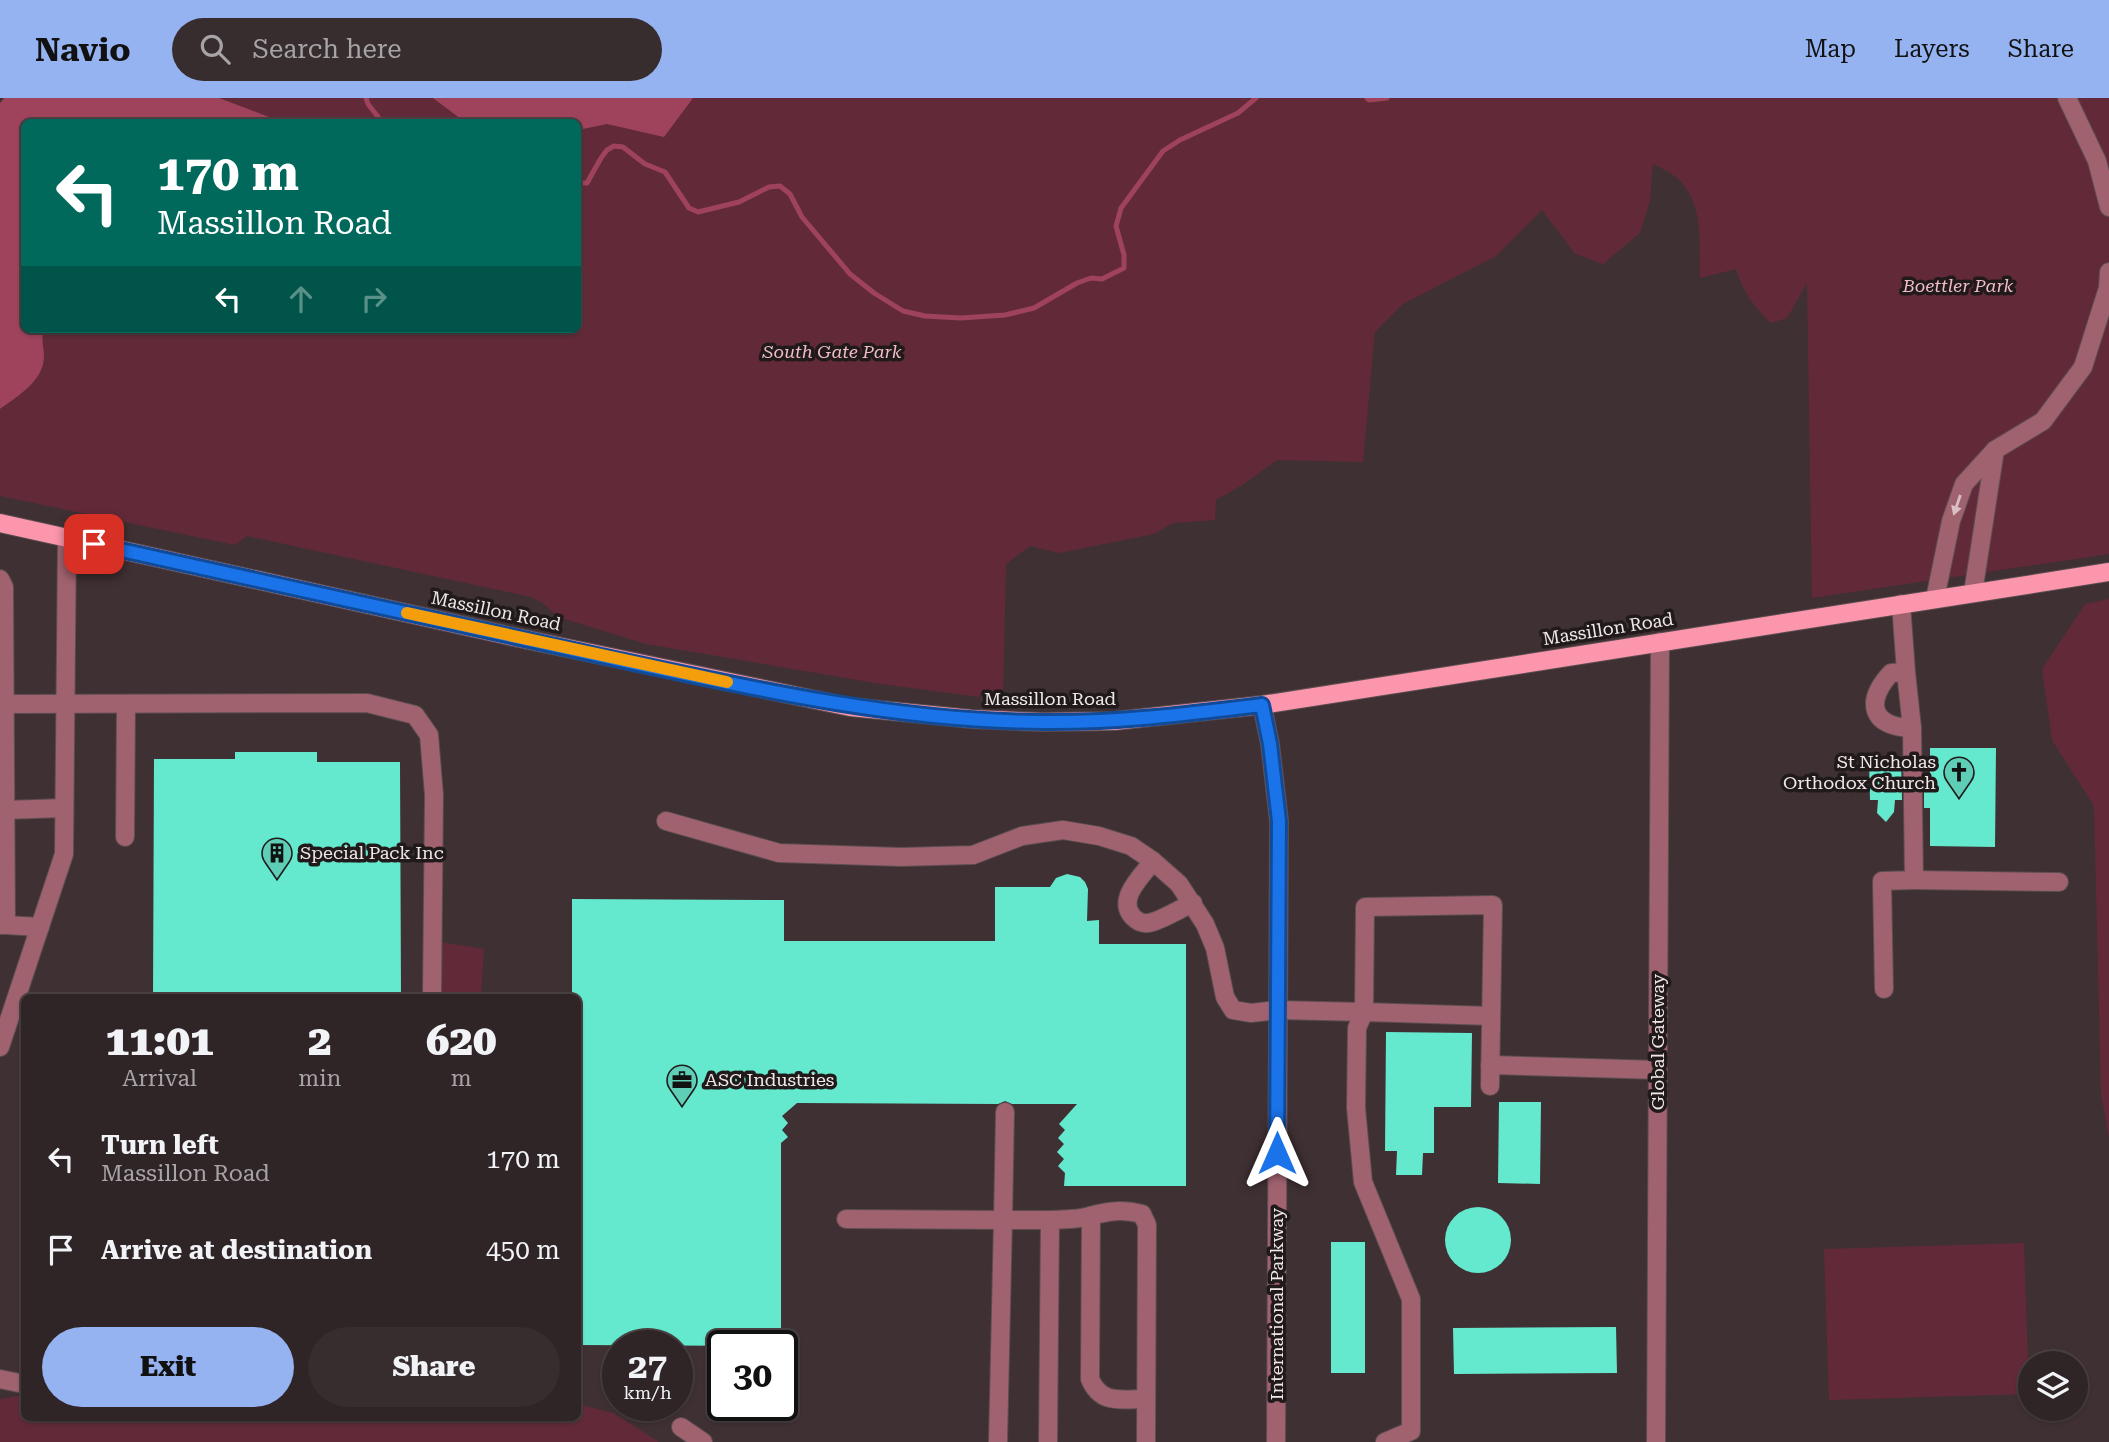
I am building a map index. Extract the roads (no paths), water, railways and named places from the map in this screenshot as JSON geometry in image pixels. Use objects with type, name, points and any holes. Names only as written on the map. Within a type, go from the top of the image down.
[{"type":"main road","name":"Massillon Road","points":[[0,523],[541,643],[850,707],[972,719],[1042,722],[1126,720],[1262,705],[2109,572]]},
{"type":"street","points":[[2067,98],[2097,161],[2109,207]]},
{"type":"street","points":[[1935,599],[1951,521],[1964,484],[1996,450],[2043,421],[2083,367],[2108,288],[2109,272]]},
{"type":"street","points":[[1973,593],[1996,450]]},
{"type":"street","points":[[0,1047],[64,854],[67,538]]},
{"type":"street","points":[[0,579],[4,587],[3,925],[40,927]]},
{"type":"street","points":[[1901,604],[1912,728],[1914,880]]},
{"type":"street","name":"Global Gateway","points":[[1656,1442],[1660,642]]},
{"type":"street","points":[[1906,672],[1891,673],[1877,688],[1875,705],[1880,718],[1896,728],[1912,728]]},
{"type":"street","points":[[5,704],[367,703],[415,715],[429,735],[434,795],[432,994]]},
{"type":"street","points":[[125,837],[127,704]]},
{"type":"street","name":"International Parkway","points":[[1262,705],[1270,744],[1279,821],[1276,1442]]},
{"type":"street","points":[[5,810],[64,808]]},
{"type":"street","points":[[666,821],[779,853],[901,857],[973,855],[1022,836],[1063,831],[1099,836],[1130,846],[1153,861],[1179,884],[1193,903],[1215,948],[1225,997],[1233,1010],[1251,1013],[1277,1010],[1491,1016]]},
{"type":"street","points":[[1153,861],[1131,889],[1126,901],[1130,913],[1138,922],[1148,923],[1193,903]]},
{"type":"street","points":[[1884,989],[1882,881],[2059,881]]},
{"type":"street","points":[[1385,1442],[1411,1432],[1411,1299],[1363,1182],[1356,1094],[1357,1028],[1364,1012],[1365,907],[1493,905],[1490,1086]]},
{"type":"street","points":[[1490,1065],[1658,1070]]},
{"type":"street","points":[[998,1442],[1005,1112]]},
{"type":"street","points":[[846,1219],[1050,1220],[1091,1216],[1106,1211],[1142,1214],[1147,1226],[1146,1442]]},
{"type":"street","points":[[1091,1216],[1090,1379],[1095,1391],[1102,1397],[1146,1399]]},
{"type":"street","points":[[1048,1442],[1050,1220]]},
{"type":"street","points":[[0,1379],[21,1383]]},
{"type":"street","points":[[681,1427],[703,1442]]},
{"type":"waterway","points":[[366,98],[380,119]]},
{"type":"waterway","points":[[581,183],[587,183],[601,158],[614,146],[623,147],[645,164],[665,172],[689,208],[698,212],[739,202],[769,187],[780,186],[790,194],[802,217],[850,274],[903,311],[925,316],[961,318],[1005,315],[1034,308],[1077,283],[1091,278],[1102,279],[1124,268],[1124,255],[1116,226],[1121,208],[1163,151],[1180,140],[1238,113],[1256,98]]},
{"type":"waterway","points":[[1367,98],[1387,98]]},
{"type":"place","name":"St Nicholas Orthodox Church","points":[[1959,799]]},
{"type":"place","name":"Special Pack Inc","points":[[277,880]]},
{"type":"place","name":"ASC Industries","points":[[682,1107]]},
{"type":"park label","name":"Boettler Park","points":[[1958,286]]},
{"type":"park label","name":"South Gate Park","points":[[832,352]]}]
